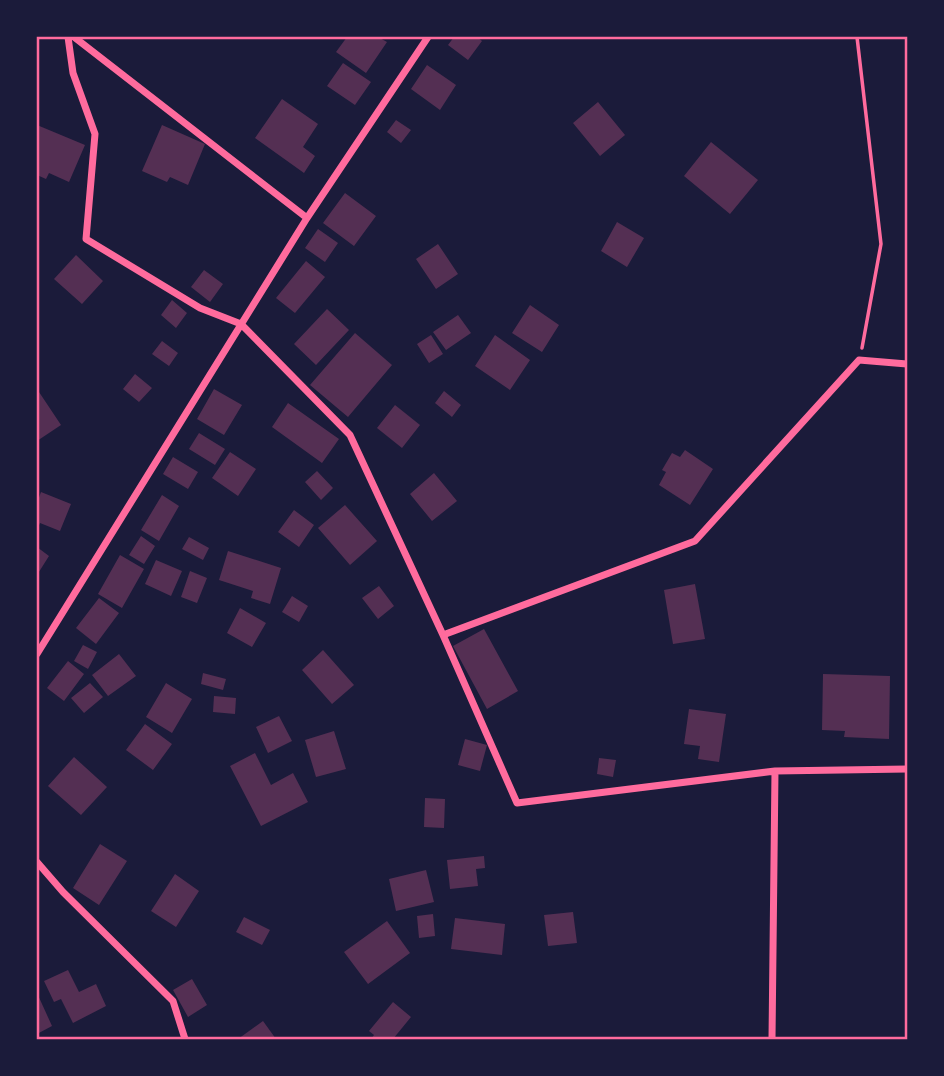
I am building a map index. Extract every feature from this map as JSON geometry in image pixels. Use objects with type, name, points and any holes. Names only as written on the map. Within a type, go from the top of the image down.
[{"type":"street","points":[[68,37],[73,73],[95,134],[86,239],[200,308],[241,324],[350,435],[517,803],[775,771],[907,769]]},
{"type":"street","points":[[74,37],[306,218]]},
{"type":"street","points":[[37,654],[306,218],[428,37]]},
{"type":"street","points":[[443,635],[695,541],[859,360],[907,363]]},
{"type":"street","points":[[772,1039],[775,771]]},
{"type":"street","points":[[37,862],[63,892],[173,1001],[185,1039]]},
{"type":"path","points":[[857,37],[881,244],[859,360]]},
{"type":"building","points":[[347,37],[378,37],[387,42],[366,73],[336,52]]},
{"type":"building","points":[[454,37],[477,37],[482,41],[468,60],[448,45]]},
{"type":"building","points":[[343,63],[371,82],[355,105],[327,86]]},
{"type":"building","points":[[427,65],[456,85],[440,110],[411,89]]},
{"type":"building","points":[[282,99],[318,124],[303,147],[315,156],[304,173],[255,138]]},
{"type":"building","points":[[598,102],[625,135],[600,156],[573,123]]},
{"type":"building","points":[[396,120],[411,130],[401,143],[387,132]]},
{"type":"building","points":[[37,125],[85,145],[69,182],[49,173],[46,179],[37,175]]},
{"type":"building","points":[[162,125],[205,144],[188,185],[170,177],[167,182],[142,171]]},
{"type":"building","points":[[711,142],[758,180],[730,214],[684,176]]},
{"type":"building","points":[[345,193],[376,216],[354,246],[323,223]]},
{"type":"building","points":[[617,222],[644,238],[627,267],[601,251]]},
{"type":"building","points":[[318,229],[338,243],[325,262],[305,248]]},
{"type":"building","points":[[438,244],[458,274],[436,289],[416,259]]},
{"type":"building","points":[[76,255],[103,281],[82,304],[54,279]]},
{"type":"building","points":[[306,261],[325,277],[295,313],[276,298]]},
{"type":"building","points":[[204,270],[223,284],[210,302],[191,287]]},
{"type":"building","points":[[172,300],[187,313],[176,328],[161,315]]},
{"type":"building","points":[[530,305],[559,325],[542,352],[512,333]]},
{"type":"building","points":[[327,309],[349,330],[316,365],[294,344]]},
{"type":"building","points":[[458,315],[471,333],[446,350],[433,332]]},
{"type":"building","points":[[355,333],[392,365],[348,417],[310,385]]},
{"type":"building","points":[[431,335],[443,354],[429,363],[417,344]]},
{"type":"building","points":[[495,335],[530,360],[510,390],[475,366]]},
{"type":"building","points":[[162,341],[178,353],[169,366],[152,354]]},
{"type":"building","points":[[135,374],[152,388],[139,402],[123,389]]},
{"type":"building","points":[[37,389],[61,425],[37,441]]},
{"type":"building","points":[[214,389],[242,405],[224,435],[197,419]]},
{"type":"building","points":[[444,391],[461,405],[452,417],[435,403]]},
{"type":"building","points":[[288,403],[339,439],[322,463],[272,427]]},
{"type":"building","points":[[395,405],[420,425],[402,448],[377,428]]},
{"type":"building","points":[[199,433],[225,449],[215,465],[189,449]]},
{"type":"building","points":[[685,450],[713,469],[690,505],[659,485],[666,472],[662,470],[672,453],[680,457]]},
{"type":"building","points":[[230,452],[256,469],[238,496],[212,478]]},
{"type":"building","points":[[173,457],[198,472],[188,489],[163,474]]},
{"type":"building","points":[[317,471],[333,488],[321,500],[305,482]]},
{"type":"building","points":[[434,473],[457,501],[432,521],[410,494]]},
{"type":"building","points":[[41,492],[71,504],[60,531],[40,523],[37,530],[37,503]]},
{"type":"building","points":[[162,495],[179,506],[159,541],[141,530]]},
{"type":"building","points":[[345,505],[377,541],[350,565],[318,528]]},
{"type":"building","points":[[294,510],[314,525],[299,547],[278,532]]},
{"type":"building","points":[[141,536],[155,546],[144,564],[129,555]]},
{"type":"building","points":[[189,537],[209,548],[203,560],[182,549]]},
{"type":"building","points":[[37,547],[49,556],[37,575]]},
{"type":"building","points":[[228,551],[281,568],[270,604],[251,598],[253,591],[219,580]]},
{"type":"building","points":[[120,555],[144,569],[122,608],[98,594]]},
{"type":"building","points":[[156,560],[182,571],[171,596],[145,584]]},
{"type":"building","points":[[190,571],[207,578],[197,603],[181,597]]},
{"type":"building","points":[[695,584],[705,639],[673,644],[664,590]]},
{"type":"building","points":[[379,586],[394,606],[378,619],[362,598]]},
{"type":"building","points":[[292,596],[308,606],[299,622],[282,612]]},
{"type":"building","points":[[99,598],[119,613],[96,644],[76,628]]},
{"type":"building","points":[[240,608],[266,623],[252,647],[227,633]]},
{"type":"building","points":[[484,629],[518,691],[487,709],[453,646]]},
{"type":"building","points":[[83,645],[97,652],[88,669],[74,661]]},
{"type":"building","points":[[323,650],[354,685],[332,704],[302,670]]},
{"type":"building","points":[[119,654],[136,676],[108,696],[92,675]]},
{"type":"building","points":[[68,661],[84,674],[64,701],[47,688]]},
{"type":"building","points":[[203,673],[226,679],[223,690],[201,684]]},
{"type":"building","points":[[823,674],[890,676],[889,739],[844,737],[845,731],[822,730]]},
{"type":"building","points":[[90,683],[103,697],[84,713],[71,698]]},
{"type":"building","points":[[166,683],[192,699],[172,733],[146,717]]},
{"type":"building","points":[[214,696],[236,698],[235,714],[213,712]]},
{"type":"building","points":[[689,709],[726,714],[719,762],[698,759],[700,746],[684,744]]},
{"type":"building","points":[[279,716],[292,741],[268,753],[256,727]]},
{"type":"building","points":[[145,724],[172,744],[153,770],[126,750]]},
{"type":"building","points":[[334,731],[346,769],[316,777],[305,740]]},
{"type":"building","points":[[465,739],[487,745],[480,771],[458,765]]},
{"type":"building","points":[[255,753],[271,785],[293,773],[308,802],[261,826],[230,766]]},
{"type":"building","points":[[74,757],[107,787],[81,815],[48,786]]},
{"type":"building","points":[[599,758],[616,760],[613,777],[597,774]]},
{"type":"building","points":[[425,798],[445,799],[444,828],[424,827]]},
{"type":"building","points":[[100,844],[127,861],[99,905],[73,888]]},
{"type":"building","points":[[484,856],[485,868],[476,869],[478,886],[450,889],[447,860]]},
{"type":"building","points":[[426,870],[434,902],[396,911],[389,879]]},
{"type":"building","points":[[175,874],[199,891],[176,927],[151,911]]},
{"type":"building","points":[[573,912],[577,943],[548,946],[544,915]]},
{"type":"building","points":[[433,914],[435,936],[419,938],[417,916]]},
{"type":"building","points":[[244,917],[270,930],[262,945],[236,932]]},
{"type":"building","points":[[455,918],[505,924],[502,955],[451,949]]},
{"type":"building","points":[[387,921],[410,953],[368,984],[344,952]]},
{"type":"building","points":[[68,970],[79,992],[96,984],[106,1006],[73,1023],[61,999],[54,1002],[44,981]]},
{"type":"building","points":[[192,979],[207,1005],[188,1017],[173,990]]},
{"type":"building","points":[[37,993],[52,1026],[37,1034]]},
{"type":"building","points":[[393,1002],[411,1017],[393,1039],[371,1039],[374,1035],[369,1031]]},
{"type":"building","points":[[263,1021],[276,1039],[238,1039]]}]
